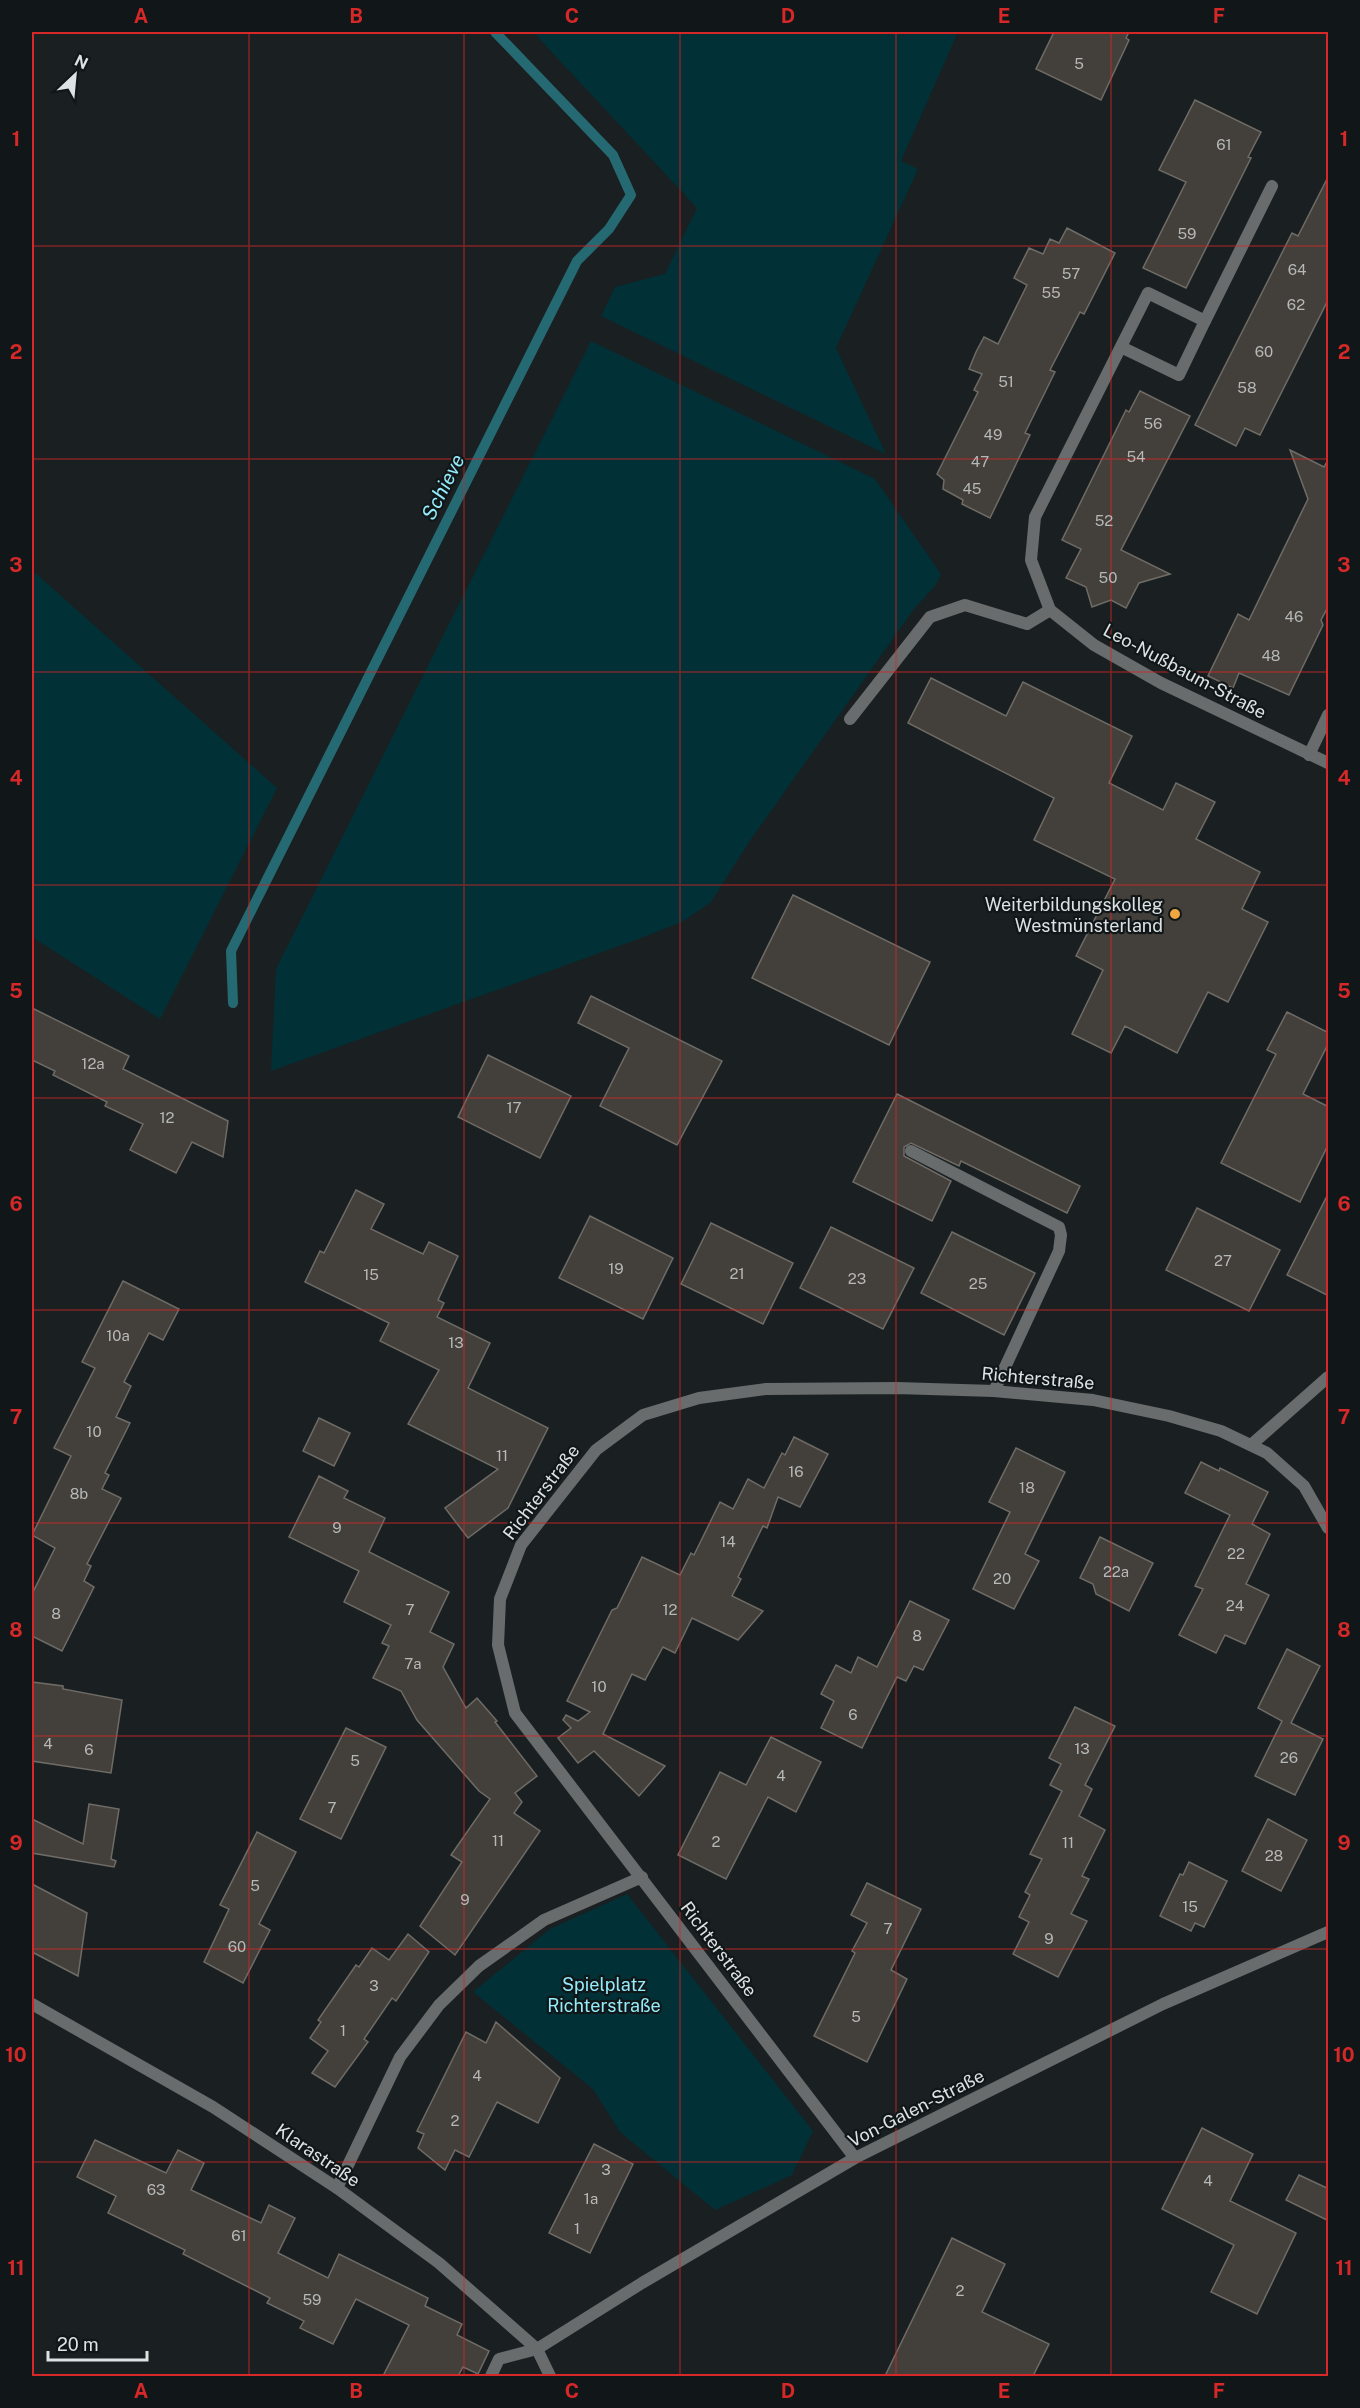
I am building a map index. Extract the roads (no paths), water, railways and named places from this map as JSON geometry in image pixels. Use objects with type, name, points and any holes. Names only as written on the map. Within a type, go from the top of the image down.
[{"type":"street","points":[[1121,347],[1179,375],[1272,186]]},
{"type":"street","points":[[850,719],[930,617],[965,605],[1027,624],[1050,610],[1031,560],[1035,517],[1148,293],[1205,321]]},
{"type":"street","name":"Leo-Nußbaum-Straße","points":[[1050,610],[1094,645],[1161,683],[1329,763]]},
{"type":"street","points":[[1309,755],[1329,715]]},
{"type":"street","points":[[911,1151],[1059,1227],[1061,1236],[1059,1251],[994,1391]]},
{"type":"street","points":[[1251,1445],[1329,1377]]},
{"type":"street","name":"Richterstraße","points":[[855,2158],[515,1713],[498,1645],[500,1599],[521,1545],[596,1450],[643,1415],[699,1398],[766,1389],[897,1388],[994,1391],[1093,1400],[1169,1416],[1221,1431],[1268,1453],[1304,1486],[1329,1528]]},
{"type":"street","points":[[337,2188],[400,2057],[439,2005],[479,1966],[544,1920],[642,1877]]},
{"type":"street","name":"Von-Galen-Straße","points":[[490,2376],[499,2359],[537,2349],[642,2283],[855,2158],[1164,2004],[1329,1932]]},
{"type":"street","name":"Klarastraße","points":[[32,2004],[213,2107],[337,2188],[439,2263],[537,2349],[550,2376]]},
{"type":"waterway","name":"Schieve","points":[[233,1003],[231,951],[577,261],[609,229],[631,195],[613,155],[495,32]]},
{"type":"place","name":"Weiterbildungskolleg Westmünsterland","points":[[1175,914]]},
{"type":"park label","name":"Spielplatz Richterstraße","points":[[604,1994]]}]
